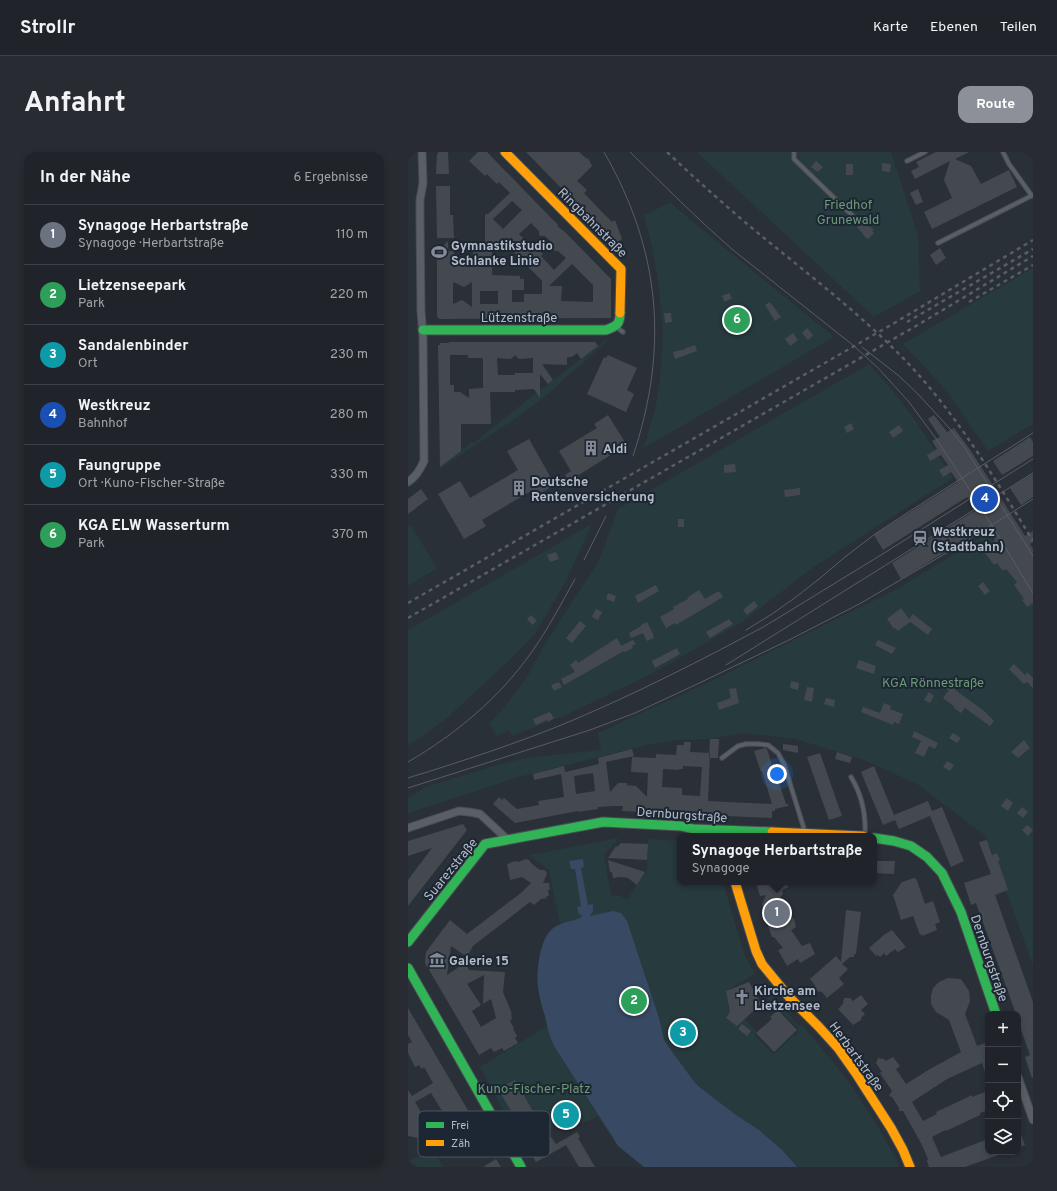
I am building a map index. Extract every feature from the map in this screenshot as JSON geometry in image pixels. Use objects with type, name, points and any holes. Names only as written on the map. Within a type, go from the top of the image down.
[{"type":"street","points":[[408,482],[419,471],[424,461],[423,330],[421,316],[420,226],[420,200],[423,183],[422,152]]},
{"type":"street","name":"Ringbahnstraße","points":[[505,152],[620,269],[620,320],[615,326]]},
{"type":"street","name":"Lützenstraße","points":[[423,330],[606,330],[615,326]]},
{"type":"street","points":[[408,828],[459,811],[470,812],[480,814],[505,840]]},
{"type":"street","name":"Dernburgstraße","points":[[505,840],[603,822],[681,826],[722,833]]},
{"type":"street","name":"Dernburgstraße","points":[[877,838],[911,846],[927,857],[942,873],[961,912],[995,1011]]},
{"type":"street","name":"Suarezstraße","points":[[408,942],[486,844],[505,840]]},
{"type":"street","name":"Herbartstraße","points":[[736,885],[756,951],[762,964],[789,997],[820,1027],[846,1059],[891,1128],[910,1167]]},
{"type":"street","points":[[408,968],[489,1111]]},
{"type":"street","points":[[1020,1083],[1033,1120]]},
{"type":"street","points":[[515,1157],[521,1167]]},
{"type":"lane","points":[[794,152],[794,159],[857,220]]},
{"type":"lane","points":[[907,161],[925,152]]},
{"type":"lane","points":[[938,243],[1033,195],[1009,164],[1003,152]]},
{"type":"lane","points":[[615,326],[622,332]]},
{"type":"lane","points":[[722,758],[738,746],[746,744],[768,744],[778,753],[784,764],[805,833]]},
{"type":"lane","points":[[851,777],[859,791],[864,810],[866,825],[865,833]]},
{"type":"green space","name":"Friedhof Grunewald","points":[[697,152],[891,152],[918,236],[920,291],[874,317]]},
{"type":"green space","points":[[670,203],[834,337],[644,448],[656,405],[660,381],[663,330],[658,280],[644,215]]},
{"type":"green space","points":[[1033,268],[1033,424],[988,451],[947,391],[903,344]]},
{"type":"green space","points":[[608,338],[609,339],[553,390],[521,415],[435,471],[472,442],[474,443]]},
{"type":"green space","points":[[869,364],[893,391],[915,420],[953,478],[815,566],[741,623],[649,675],[566,715],[512,736],[509,730],[497,736],[489,724],[503,709],[526,679],[546,642],[599,561],[618,509]]},
{"type":"green space","points":[[410,524],[437,568],[408,586],[408,526]]},
{"type":"green space","points":[[592,524],[566,581],[535,634],[446,719],[408,746],[408,630]]},
{"type":"green space","name":"KGA Rönnestraße","points":[[988,533],[1033,602],[1033,965],[986,836],[917,784],[862,759],[795,739],[744,733],[710,739],[675,740],[647,745],[519,777],[408,813],[408,797],[425,787],[497,765],[526,758],[601,750],[598,733],[722,676],[899,588]]},
{"type":"green space","name":"Kuno-Fischer-Platz","points":[[619,838],[604,855],[611,896],[619,895],[627,900],[647,870],[648,839],[677,841],[677,885],[724,885],[745,956],[755,974],[726,991],[729,1010],[746,1021],[756,1031],[755,1036],[774,1054],[798,1033],[797,1031],[799,1029],[763,993],[765,988],[800,1027],[802,1025],[845,1078],[875,1123],[899,1167],[644,1167],[618,1146],[598,1116],[580,1123],[571,1123],[562,1120],[550,1127],[550,1111],[503,1111],[480,1067],[547,1026],[539,991],[539,965],[543,945],[547,937],[552,930],[560,924],[549,870],[529,855]]},
{"type":"green space","points":[[418,1156],[438,1157],[443,1167],[408,1167],[408,1161]]},
{"type":"water","points":[[583,859],[584,867],[581,868],[588,905],[593,904],[593,911],[590,916],[613,911],[621,913],[627,921],[659,1018],[664,1040],[668,1046],[698,1086],[736,1115],[759,1130],[783,1151],[797,1167],[644,1167],[618,1146],[554,1046],[548,1031],[538,987],[541,949],[550,931],[583,916],[579,914],[577,907],[581,906],[575,869],[571,869],[569,861]]},
{"type":"building","points":[[438,152],[448,152],[449,174],[436,174]]},
{"type":"building","points":[[478,152],[487,152],[558,225],[557,226],[565,232],[611,279],[611,318],[440,319],[437,317],[437,252],[448,241],[448,251],[454,251],[454,266],[473,266],[473,245],[485,245],[485,214],[488,214],[510,193],[499,182],[497,184],[487,174],[485,176],[469,161]],"holes":[[[512,201],[522,210],[503,229],[493,219]],[[531,223],[539,231],[540,236],[545,236],[553,244],[553,249],[558,251],[566,258],[554,270],[541,256],[543,254],[535,246],[533,248],[519,234]],[[492,245],[505,245],[505,248],[510,248],[542,281],[542,294],[524,294],[524,302],[512,302],[512,290],[524,290],[524,279],[520,279],[520,276],[492,275]],[[572,264],[593,285],[593,302],[561,301],[562,286],[549,286]],[[453,282],[464,287],[472,282],[472,307],[462,300],[453,304]],[[480,291],[498,291],[498,304],[480,304]]]},
{"type":"building","points":[[526,152],[579,152],[587,159],[588,158],[592,166],[577,181],[587,190],[584,193],[603,213],[612,222],[615,220],[622,239],[616,244]]},
{"type":"building","points":[[936,152],[969,152],[955,159],[971,166],[981,184],[1009,170],[1017,187],[932,229],[924,212],[952,198],[944,180],[950,161],[915,179],[911,171],[919,167],[916,162]]},
{"type":"building","points":[[816,161],[823,167],[818,172],[811,167]]},
{"type":"building","points":[[882,163],[891,164],[890,172],[882,171]]},
{"type":"building","points":[[846,164],[853,164],[853,175],[846,175]]},
{"type":"building","points":[[436,186],[450,186],[450,215],[453,215],[454,238],[437,238]]},
{"type":"building","points":[[918,189],[923,202],[916,205],[910,193]]},
{"type":"building","points":[[862,222],[874,230],[872,231],[874,233],[868,239],[857,227]]},
{"type":"building","points":[[940,248],[946,258],[936,265],[930,255]]},
{"type":"building","points":[[729,293],[732,298],[725,302],[722,296]]},
{"type":"building","points":[[770,302],[781,317],[775,321],[765,305]]},
{"type":"building","points":[[664,313],[671,313],[672,322],[665,323]]},
{"type":"building","points":[[807,328],[813,335],[808,340],[802,333]]},
{"type":"building","points":[[793,333],[798,340],[790,346],[785,339]]},
{"type":"building","points":[[595,342],[598,346],[581,359],[577,353],[572,357],[567,357],[567,365],[542,364],[553,380],[548,384],[540,374],[540,398],[534,389],[515,390],[515,392],[490,392],[491,424],[461,424],[461,451],[440,467],[438,345],[440,345],[440,343]],"holes":[[[450,355],[468,355],[468,358],[483,358],[483,388],[469,389],[469,398],[460,392],[454,392],[454,385],[450,385]],[[515,355],[519,359],[533,358],[533,373],[498,375],[497,358],[511,359]]]},
{"type":"building","points":[[695,345],[697,351],[675,359],[673,352]]},
{"type":"building","points":[[608,355],[637,368],[627,390],[634,394],[626,412],[587,394],[604,357],[606,358]]},
{"type":"building","name":"Aldi","points":[[608,415],[625,442],[618,447],[619,450],[569,481],[565,475],[571,471],[559,451],[597,428],[594,424]]},
{"type":"building","points":[[934,415],[947,432],[954,428],[971,451],[1025,536],[1033,531],[1033,542],[1030,544],[1033,549],[1033,603],[1027,607],[1022,600],[1024,599],[1014,585],[1017,582],[1006,569],[1003,571],[997,563],[994,565],[982,549],[995,540],[986,527],[901,579],[892,563],[976,510],[967,497],[883,550],[874,535],[958,482],[951,472],[943,477],[939,470],[948,465],[941,455],[930,461],[927,455],[937,449],[932,441],[940,437],[928,419]]},
{"type":"building","points":[[851,423],[854,429],[847,433],[844,427]]},
{"type":"building","points":[[899,425],[903,431],[893,438],[889,432]]},
{"type":"building","points":[[1030,437],[1033,442],[1033,456],[1002,475],[993,461]]},
{"type":"building","name":"Deutsche Rentenversicherung","points":[[529,439],[555,485],[534,497],[531,491],[482,520],[486,526],[464,539],[438,494],[460,481],[470,498],[518,470],[507,451]]},
{"type":"building","points":[[735,464],[736,472],[724,473],[724,465]]},
{"type":"building","points":[[1033,474],[1033,497],[1021,505],[1010,488]]},
{"type":"building","points":[[800,488],[800,495],[785,497],[784,490]]},
{"type":"building","points":[[421,489],[428,499],[408,514],[408,499]]},
{"type":"building","points":[[678,519],[684,519],[684,527],[678,527]]},
{"type":"building","points":[[556,552],[559,559],[550,562],[547,555]]},
{"type":"building","points":[[983,582],[990,591],[985,595],[978,586]]},
{"type":"building","points":[[656,585],[659,591],[638,603],[635,596]]},
{"type":"building","points":[[699,590],[705,599],[717,592],[720,592],[723,597],[676,625],[675,623],[666,628],[660,617],[674,609],[673,607],[688,599],[687,598]]},
{"type":"building","points":[[608,593],[616,596],[614,602],[606,599]]},
{"type":"building","points":[[754,601],[758,606],[747,615],[743,610]]},
{"type":"building","points":[[901,608],[909,619],[913,614],[932,629],[928,635],[910,622],[898,631],[895,628],[894,629],[887,619]]},
{"type":"building","points":[[596,609],[602,612],[598,620],[592,617]]},
{"type":"building","points":[[531,615],[537,621],[532,625],[527,619]]},
{"type":"building","points":[[729,619],[733,624],[710,638],[706,632]]},
{"type":"building","points":[[580,621],[586,626],[572,643],[566,638]]},
{"type":"building","points":[[647,622],[654,638],[647,641],[643,633],[631,638],[629,633]]},
{"type":"building","points":[[617,638],[621,646],[633,640],[636,644],[632,646],[633,648],[625,652],[624,651],[564,685],[561,679],[575,672],[570,665],[576,660],[578,663]]},
{"type":"building","points":[[878,640],[896,648],[892,654],[875,645]]},
{"type":"building","points":[[677,648],[680,654],[655,668],[652,661]]},
{"type":"building","points":[[859,660],[876,666],[874,674],[856,668]]},
{"type":"building","points":[[1014,664],[1025,675],[1027,672],[1033,678],[1033,688],[1027,682],[1024,684],[1009,669]]},
{"type":"building","points":[[791,681],[799,683],[798,690],[790,688]]},
{"type":"building","points":[[559,682],[562,687],[554,691],[551,685]]},
{"type":"building","points":[[951,682],[956,686],[954,689],[984,711],[994,721],[990,726],[965,708],[961,713],[943,698],[949,690],[946,689]]},
{"type":"building","points":[[807,687],[814,688],[812,702],[804,700]]},
{"type":"building","points":[[736,688],[739,703],[719,710],[717,703],[731,698],[729,689]]},
{"type":"building","points":[[929,692],[934,696],[930,703],[924,700]]},
{"type":"building","points":[[826,698],[835,700],[834,707],[824,704]]},
{"type":"building","points":[[884,703],[891,706],[890,709],[903,714],[899,724],[894,722],[893,725],[861,712],[863,707],[880,713]]},
{"type":"building","points":[[550,712],[554,718],[548,722],[547,720],[536,725],[533,719]]},
{"type":"building","points":[[914,731],[938,743],[935,749],[929,746],[924,757],[915,753],[921,741],[912,737]]},
{"type":"building","points":[[953,733],[961,738],[957,743],[949,738]]},
{"type":"building","points":[[710,739],[719,739],[718,758],[709,758]]},
{"type":"building","points":[[1024,740],[1030,748],[1018,758],[1011,752]]},
{"type":"building","points":[[684,742],[691,742],[690,752],[710,753],[708,801],[772,804],[754,751],[765,748],[767,749],[778,784],[778,780],[788,806],[772,811],[772,818],[622,811],[623,806],[614,806],[598,807],[598,809],[578,811],[515,823],[493,804],[499,797],[502,800],[504,798],[517,809],[539,805],[538,801],[564,797],[561,774],[534,780],[533,774],[564,766],[565,772],[599,764],[598,758],[632,749],[634,756],[606,762],[610,792],[618,783],[627,783],[627,785],[636,786],[647,797],[648,773],[631,772],[632,757],[656,758],[656,754],[676,755],[677,745],[684,745]],"holes":[[[683,766],[702,767],[700,796],[682,795],[682,788],[662,787],[663,769],[679,770],[683,769]],[[593,773],[595,791],[576,794],[574,776]]]},
{"type":"building","points":[[783,744],[798,746],[798,753],[783,750]]},
{"type":"building","points":[[837,752],[852,757],[850,763],[835,759]]},
{"type":"building","points":[[820,753],[842,816],[829,820],[807,757]]},
{"type":"building","points":[[947,761],[954,765],[950,771],[943,767]]},
{"type":"building","points":[[874,766],[894,815],[928,801],[932,811],[942,807],[964,861],[951,867],[930,816],[899,829],[895,820],[883,825],[861,772]]},
{"type":"building","points":[[1007,798],[1013,803],[1008,811],[1001,806]]},
{"type":"building","points":[[1022,807],[1028,812],[1023,818],[1017,813]]},
{"type":"building","points":[[463,824],[467,830],[408,906],[408,880],[432,848],[408,856],[408,841]]},
{"type":"building","points":[[1027,825],[1033,830],[1028,836],[1022,830]]},
{"type":"building","points":[[987,840],[992,855],[997,853],[1000,860],[998,861],[1008,890],[995,895],[1033,1002],[1033,1078],[1025,1057],[1030,1055],[1021,1030],[1021,1011],[1015,1011],[976,903],[971,905],[964,883],[991,874],[979,842]]},
{"type":"building","points":[[621,843],[648,844],[647,860],[608,858],[616,846],[617,847]]},
{"type":"building","points":[[526,859],[540,870],[546,871],[547,874],[543,883],[549,883],[549,896],[541,899],[534,905],[530,902],[473,946],[467,957],[451,946],[447,975],[465,963],[469,970],[505,972],[503,992],[512,1014],[512,1019],[510,1021],[517,1036],[515,1038],[518,1043],[504,1051],[502,1048],[494,1052],[491,1048],[479,1055],[425,963],[426,952],[450,920],[467,934],[521,893],[531,883],[522,877],[510,880],[507,864],[511,862],[518,862]],"holes":[[[484,975],[483,1004],[491,999],[496,1018],[481,1027],[472,1011],[481,1005],[467,984]]]},
{"type":"building","points":[[608,860],[645,872],[637,885],[628,878],[613,878],[612,872],[610,872]]},
{"type":"building","points":[[877,861],[895,861],[894,874],[877,873]]},
{"type":"building","points":[[916,878],[925,904],[933,901],[940,922],[935,924],[937,930],[922,936],[922,934],[920,935],[913,916],[901,920],[893,895],[902,882]]},
{"type":"building","points":[[757,885],[786,885],[789,887],[782,890],[783,894],[778,900],[786,902],[788,909],[784,912],[794,919],[796,927],[791,930],[802,946],[810,943],[815,954],[800,963],[798,959],[787,966],[778,950],[783,948],[774,937],[772,937],[768,926],[766,913],[764,912],[762,904],[766,895],[760,896]]},
{"type":"building","points":[[846,910],[861,912],[856,954],[854,954],[854,957],[850,957],[842,964],[848,969],[839,978],[844,984],[827,998],[822,992],[815,991],[815,985],[810,979],[836,956],[841,962]]},
{"type":"building","points":[[892,930],[906,947],[898,952],[895,949],[886,956],[884,953],[880,957],[878,955],[876,956],[869,948]]},
{"type":"building","points":[[948,978],[961,979],[969,991],[970,1001],[965,1014],[977,1046],[985,1043],[985,1073],[982,1063],[947,1079],[912,1102],[923,1121],[937,1114],[936,1112],[972,1095],[972,1097],[985,1092],[985,1111],[980,1113],[980,1115],[932,1137],[941,1157],[985,1140],[985,1155],[998,1155],[965,1167],[929,1167],[927,1161],[928,1159],[922,1145],[903,1111],[899,1111],[899,1108],[892,1097],[889,1096],[892,1091],[880,1073],[882,1072],[876,1063],[878,1058],[886,1061],[893,1057],[900,1066],[896,1069],[906,1084],[961,1052],[949,1020],[936,1012],[931,1004],[933,988],[939,982]]},
{"type":"building","name":"Kirche am Lietzensee","points":[[749,982],[761,1004],[737,1026],[726,1018],[730,1012],[726,991]]},
{"type":"building","points":[[861,995],[868,1004],[861,1010],[865,1014],[861,1020],[853,1025],[838,1009],[843,1004],[844,998],[850,998],[853,1001]]},
{"type":"building","points":[[408,1008],[468,1111],[442,1111],[431,1093],[415,1102],[420,1111],[418,1111],[418,1138],[408,1136],[408,1090],[412,1096],[433,1083],[424,1067],[422,1069],[419,1065],[415,1067],[408,1053],[408,1044],[412,1042],[408,1035]]},
{"type":"building","points":[[778,1010],[797,1030],[774,1052],[756,1033],[772,1019],[770,1017]]},
{"type":"building","points":[[742,1024],[751,1031],[747,1036],[738,1029]]},
{"type":"building","points":[[515,1080],[533,1111],[511,1111],[498,1089]]},
{"type":"building","points":[[577,1132],[580,1137],[578,1138],[595,1167],[579,1167],[566,1145],[550,1154],[550,1138],[556,1144]]},
{"type":"building","points":[[1021,1135],[1025,1145],[1021,1147]]},
{"type":"building","points":[[533,1157],[545,1157],[536,1162]]},
{"type":"building","points":[[496,1159],[501,1167],[483,1167]]},
{"type":"tram line","points":[[604,152],[623,189],[638,226],[648,263],[653,301],[655,338],[652,377],[644,416],[633,456]]},
{"type":"tram line","points":[[630,152],[733,250],[854,346],[878,368],[909,402],[937,440],[975,498],[1033,593]]},
{"type":"tram line","points":[[862,347],[899,376],[918,394],[951,430],[965,448],[1033,556]]},
{"type":"tram line","points":[[746,630],[796,597],[875,534],[1033,433]]},
{"type":"tram line","points":[[408,778],[531,737],[645,688],[693,664],[765,626],[1033,459]]},
{"type":"tram line","points":[[726,665],[1033,473]]},
{"type":"tram line","points":[[408,788],[590,730],[635,713],[789,640],[861,603],[960,545],[1033,499]]},
{"type":"tram line","points":[[584,560],[606,516]]},
{"type":"tram line","points":[[408,762],[460,727],[476,714],[505,685],[537,644],[575,579]]},
{"type":"railway","points":[[667,152],[739,217],[853,312],[904,359],[941,401],[957,423],[989,470],[1033,541]]},
{"type":"railway","points":[[408,603],[896,322],[1033,240]]},
{"type":"railway","points":[[907,322],[1033,249]]},
{"type":"railway","points":[[408,618],[916,326],[1033,256]]},
{"type":"railway","points":[[969,302],[1033,265]]},
{"type":"traffic: fast","points":[[423,330],[606,330],[618,323],[620,313]]},
{"type":"traffic: fast","points":[[408,942],[485,844],[603,822],[681,826],[693,829],[772,832]]},
{"type":"traffic: fast","points":[[877,838],[911,846],[927,857],[942,873],[961,912],[995,1011]]},
{"type":"traffic: fast","points":[[408,968],[489,1111]]},
{"type":"traffic: fast","points":[[515,1157],[521,1167]]},
{"type":"traffic: slow","points":[[505,152],[621,269],[620,313]]},
{"type":"traffic: slow","points":[[772,832],[795,833]]},
{"type":"traffic: slow","points":[[736,885],[756,951],[762,964],[789,997],[838,1048],[891,1128],[910,1167]]},
{"type":"place","name":"Gymnastikstudio Schlanke Linie","points":[[439,252]]},
{"type":"place","name":"KGA ELW Wasserturm","points":[[737,320]]},
{"type":"place","name":"Aldi","points":[[591,448]]},
{"type":"place","name":"Deutsche Rentenversicherung","points":[[519,488]]},
{"type":"place","name":"Westkreuz","points":[[985,499]]},
{"type":"place","name":"Westkreuz (Stadtbahn)","points":[[920,538]]},
{"type":"place","name":"Synagoge Herbartstraße","points":[[777,913]]},
{"type":"place","name":"Galerie 15","points":[[437,960]]},
{"type":"place","name":"Kirche am Lietzensee","points":[[742,997]]},
{"type":"place","name":"Lietzenseepark","points":[[634,1001]]},
{"type":"place","name":"Sandalenbinder","points":[[683,1033]]},
{"type":"place","name":"Faungruppe","points":[[566,1115]]}]
